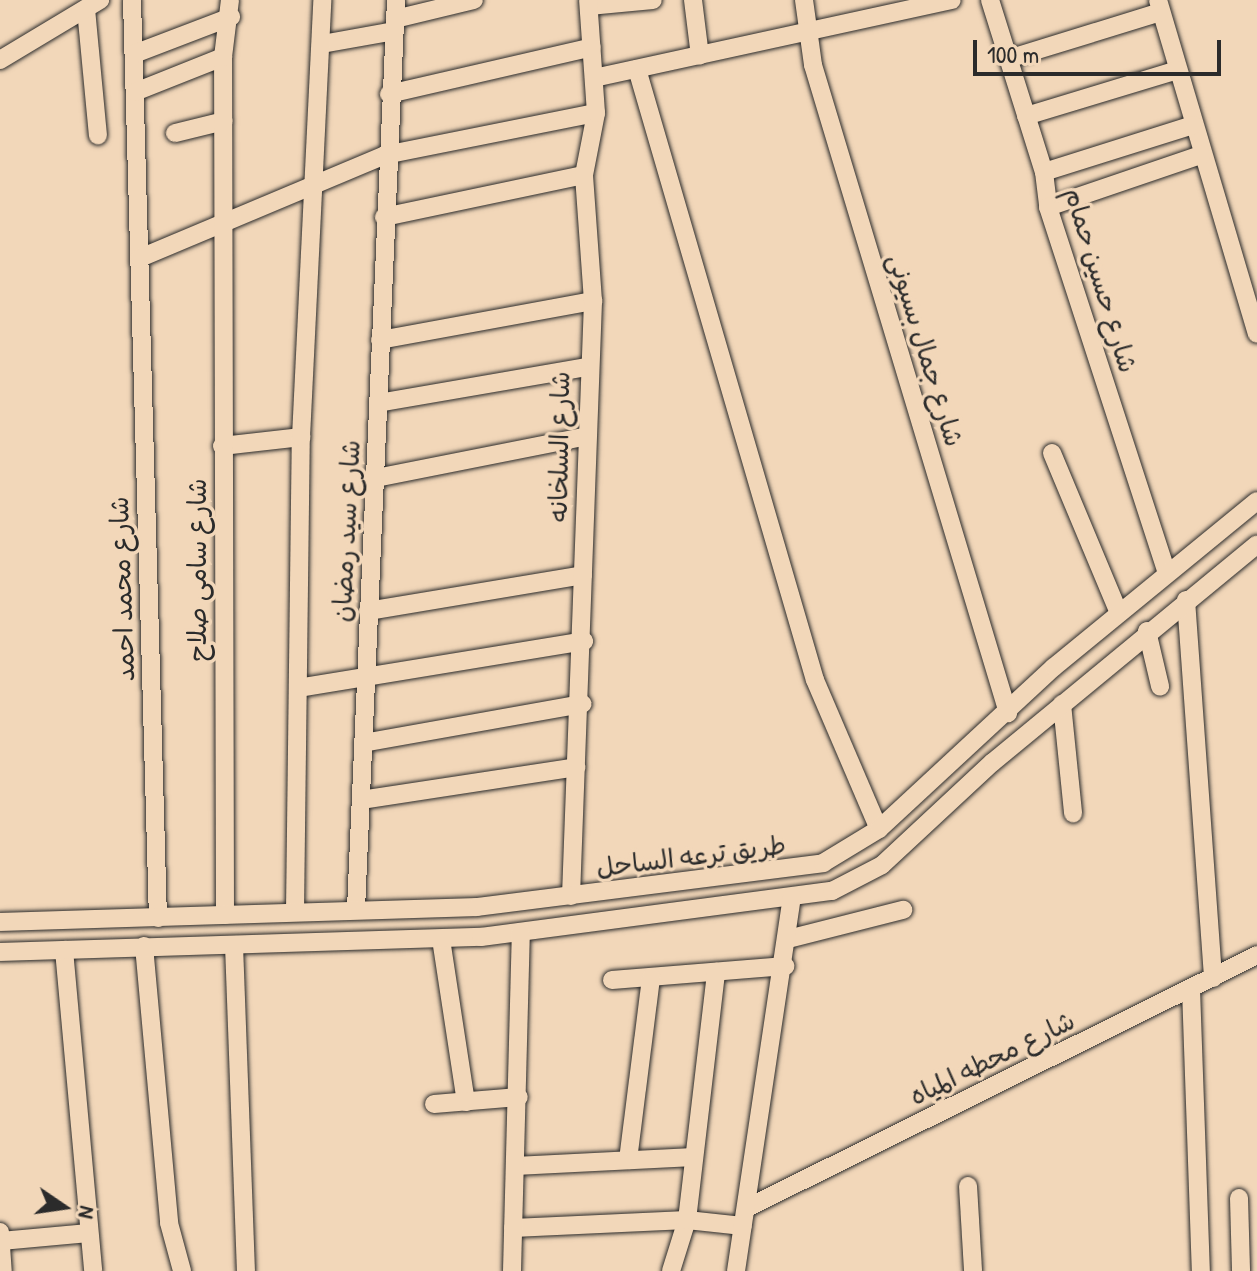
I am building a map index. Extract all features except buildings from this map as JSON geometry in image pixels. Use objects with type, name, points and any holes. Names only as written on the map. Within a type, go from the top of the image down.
[{"type":"street","name":"شارع محمد احمد","points":[[132,0],[158,918]]},
{"type":"street","points":[[295,912],[301,437],[318,179],[322,0]]},
{"type":"street","name":"شارع سيد رمضان","points":[[356,909],[376,478],[385,155],[396,0]]},
{"type":"street","points":[[322,44],[474,0]]},
{"type":"street","points":[[589,3],[653,0]]},
{"type":"street","points":[[693,0],[700,56]]},
{"type":"street","name":"شارع جمال بسيونى","points":[[804,0],[806,33],[1008,713]]},
{"type":"street","points":[[594,78],[952,0]]},
{"type":"street","name":"شارع حسين حمام","points":[[990,0],[1044,172],[1048,207],[1167,573]]},
{"type":"street","name":"شارع السلخانه","points":[[571,896],[576,767],[583,704],[583,437],[593,301],[584,175],[596,113],[589,3]]},
{"type":"street","points":[[0,60],[93,4],[98,135]]},
{"type":"street","points":[[1008,59],[1160,6],[1201,155],[1257,334]]},
{"type":"street","points":[[134,54],[231,8]]},
{"type":"street","name":"شارع سامى صلاح","points":[[225,915],[223,57],[231,8]]},
{"type":"street","points":[[389,94],[592,47]]},
{"type":"street","points":[[135,92],[223,57]]},
{"type":"street","points":[[637,69],[815,680],[879,829]]},
{"type":"street","points":[[1026,116],[1177,70]]},
{"type":"street","points":[[140,258],[225,224],[318,179],[385,155],[596,113]]},
{"type":"street","points":[[175,133],[224,121]]},
{"type":"street","points":[[1044,172],[1193,125]]},
{"type":"street","points":[[1048,207],[1201,155]]},
{"type":"street","points":[[384,217],[584,175]]},
{"type":"street","points":[[380,340],[593,301]]},
{"type":"street","points":[[378,403],[586,367]]},
{"type":"street","points":[[222,446],[301,437]]},
{"type":"street","points":[[376,478],[583,437]]},
{"type":"street","points":[[1052,453],[1119,613]]},
{"type":"street","name":"طريق ترعه الساحل","points":[[0,922],[295,912],[571,896],[799,869],[879,829],[1119,613],[1257,501]]},
{"type":"street","name":"طريق ترعه الساحل","points":[[0,952],[441,939],[521,932],[832,891],[882,865],[1147,631],[1257,544]]},
{"type":"street","points":[[368,611],[583,575]]},
{"type":"street","points":[[1186,600],[1213,978]]},
{"type":"street","points":[[1147,631],[1160,686]]},
{"type":"street","points":[[298,688],[366,680],[584,641]]},
{"type":"street","points":[[363,743],[583,704]]},
{"type":"street","points":[[1062,704],[1073,813]]},
{"type":"street","points":[[361,800],[576,767]]},
{"type":"street","points":[[736,1271],[749,1207],[785,966],[792,897]]},
{"type":"street","points":[[788,939],[903,910]]},
{"type":"street","points":[[512,1271],[521,932]]},
{"type":"street","points":[[441,939],[466,1102]]},
{"type":"street","points":[[234,945],[246,1271]]},
{"type":"street","points":[[144,946],[169,1223],[182,1271]]},
{"type":"street","points":[[64,950],[93,1271]]},
{"type":"street","name":"شارع محطه المياه","points":[[749,1207],[1257,955]]},
{"type":"street","points":[[612,980],[785,966]]},
{"type":"street","points":[[671,1271],[687,1220],[716,972]]},
{"type":"street","points":[[628,1160],[651,977]]},
{"type":"street","points":[[1191,989],[1201,1271]]},
{"type":"street","points":[[434,1104],[519,1097]]},
{"type":"street","points":[[515,1166],[694,1157]]},
{"type":"street","points":[[968,1186],[973,1271]]},
{"type":"street","points":[[1239,1198],[1241,1271]]},
{"type":"street","points":[[513,1228],[687,1220],[743,1226]]},
{"type":"street","points":[[0,1229],[3,1271]]},
{"type":"street","points":[[1,1241],[89,1233]]}]
